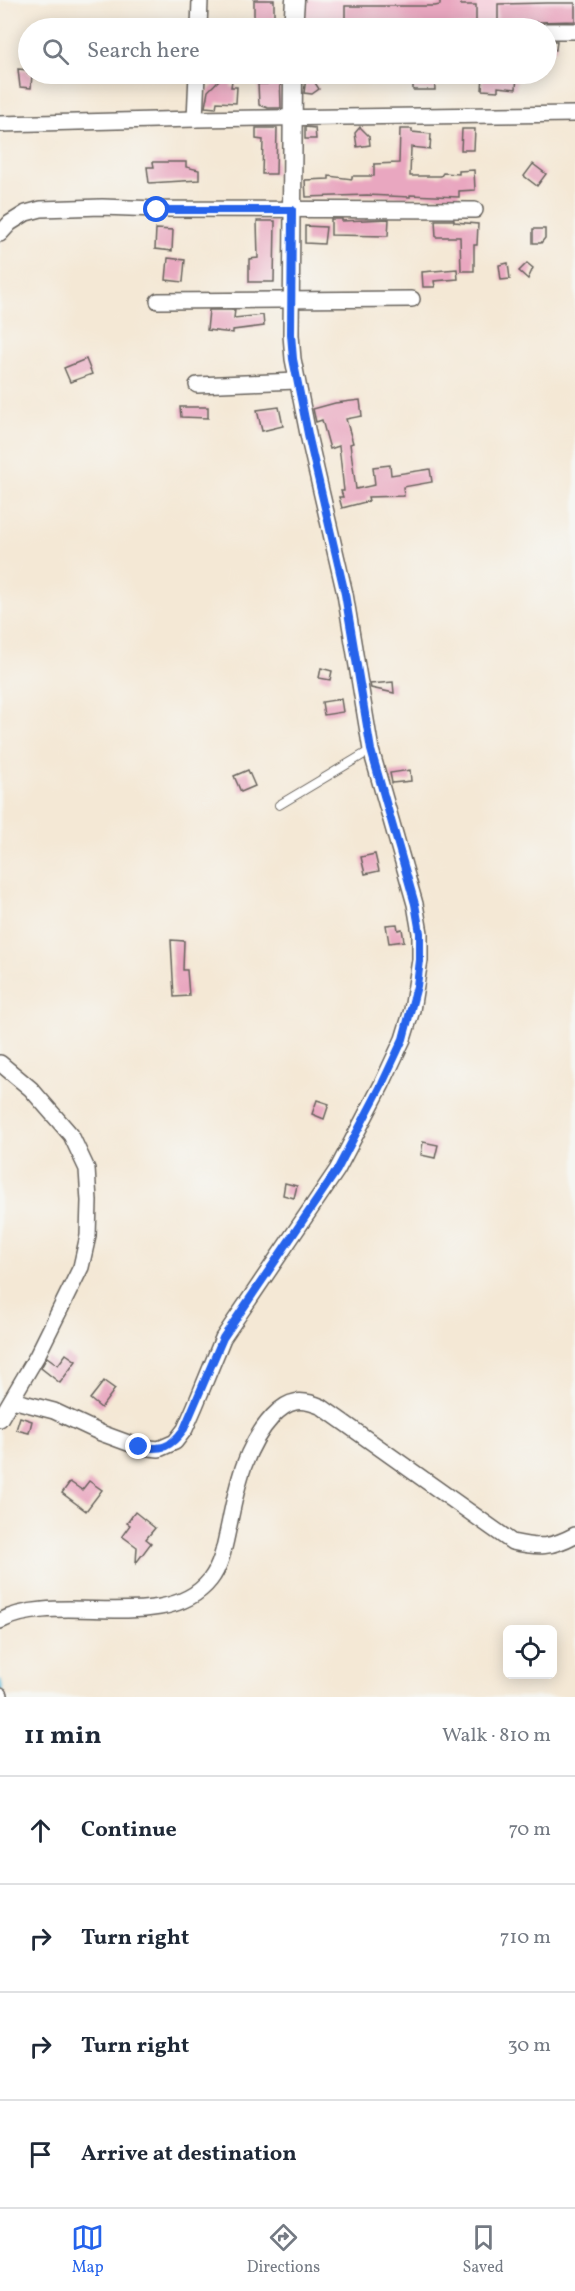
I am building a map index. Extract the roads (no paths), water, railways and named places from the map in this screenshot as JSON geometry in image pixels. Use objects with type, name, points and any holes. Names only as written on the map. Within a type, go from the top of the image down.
[{"type":"street","points":[[199,18],[200,0]]},
{"type":"street","points":[[294,18],[295,0]]},
{"type":"street","points":[[557,31],[575,31]]},
{"type":"street","points":[[195,119],[197,84]]},
{"type":"street","points":[[12,1400],[54,1411],[101,1433],[139,1447],[159,1449],[175,1442],[195,1406],[223,1338],[337,1170],[403,1039],[417,986],[420,933],[415,904],[371,750],[345,594],[297,381],[291,334],[293,84]]},
{"type":"street","points":[[0,124],[575,114]]},
{"type":"street","points":[[0,234],[10,223],[26,213],[40,209],[102,207],[475,210]]},
{"type":"street","points":[[158,301],[292,298],[412,299]]},
{"type":"street","points":[[197,385],[297,381]]},
{"type":"street","points":[[0,1063],[32,1089],[70,1135],[87,1169],[89,1201],[88,1236],[81,1267],[63,1306],[0,1419]]},
{"type":"street","points":[[0,1621],[16,1614],[36,1610],[152,1609],[175,1604],[194,1595],[210,1581],[220,1563],[235,1495],[249,1449],[260,1430],[277,1412],[295,1401],[308,1401],[322,1407],[512,1542],[536,1548],[563,1542],[575,1535]]},
{"type":"lane","points":[[279,805],[371,750]]},
{"type":"waterway","points":[[0,1681],[2,1692]]}]
